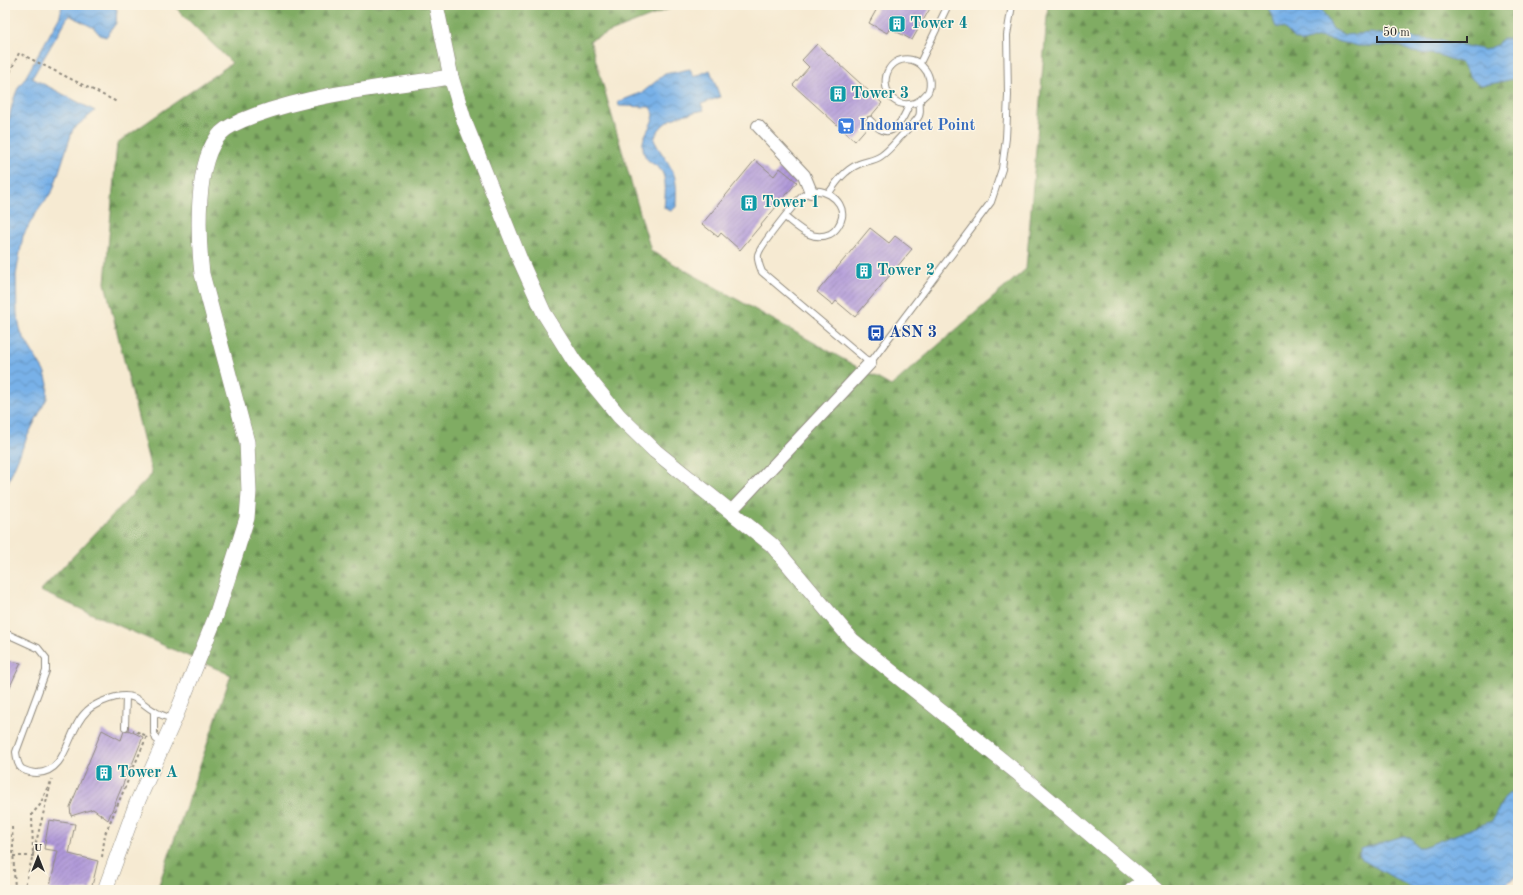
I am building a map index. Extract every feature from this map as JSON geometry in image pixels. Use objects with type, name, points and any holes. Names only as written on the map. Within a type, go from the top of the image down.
[{"type":"street","points":[[436,5],[451,78],[465,123],[521,262],[544,313],[574,361],[618,416],[644,441],[772,545],[852,640],[1019,774],[1151,886]]},
{"type":"street","points":[[105,890],[136,805],[174,720],[216,616],[239,548],[247,518],[249,492],[247,442],[202,274],[199,245],[203,175],[208,151],[221,133],[237,122],[270,110],[329,96],[451,78]]},
{"type":"street","points":[[758,126],[804,175],[811,192]]},
{"type":"street","points":[[731,511],[870,363]]},
{"type":"street","points":[[1132,890],[1151,886]]},
{"type":"lane","points":[[920,63],[948,5]]},
{"type":"lane","points":[[786,217],[802,231],[813,236],[824,236],[833,233],[841,223],[842,213],[839,201],[829,193],[817,191],[805,194],[763,244],[758,255],[762,272],[870,363],[991,202],[1002,169],[1006,138],[1008,95],[1007,35],[1012,5]]},
{"type":"lane","points":[[910,59],[920,63],[927,71],[930,82],[928,92],[920,100],[909,105],[898,103],[889,96],[885,87],[885,76],[890,66],[899,60],[910,59]]},
{"type":"lane","points":[[829,193],[838,178],[849,170],[882,155],[920,116],[920,100]]},
{"type":"lane","points":[[870,120],[880,129],[887,131],[896,127],[903,118],[909,105]]},
{"type":"lane","points":[[5,633],[38,648],[46,658],[46,671],[16,752],[17,762],[22,769],[33,773],[45,772],[55,767],[85,712],[95,705],[116,697],[132,697],[144,702],[154,711],[174,720]]},
{"type":"lane","points":[[125,727],[126,697]]},
{"type":"lane","points":[[154,711],[154,733],[156,739],[164,743]]},
{"type":"path","points":[[5,83],[19,53],[117,102]]},
{"type":"path","points":[[101,862],[105,834],[147,736],[125,727]]},
{"type":"path","points":[[33,856],[32,814],[40,805],[55,767]]},
{"type":"path","points":[[24,890],[55,767]]},
{"type":"path","points":[[12,827],[15,890]]},
{"type":"path","points":[[5,836],[12,836]]},
{"type":"path","points":[[13,856],[33,856]]},
{"type":"green space","points":[[173,5],[679,5],[590,40],[651,251],[891,386],[1026,269],[1048,5],[1518,5],[1518,844],[1488,890],[157,890],[231,675],[40,591],[152,474],[105,283],[117,143],[232,63]]},
{"type":"water","points":[[62,5],[109,5],[117,9],[116,23],[106,37],[100,35],[94,28],[69,15],[32,78],[95,111],[73,129],[53,190],[34,216],[23,236],[16,275],[17,314],[21,333],[45,373],[48,384],[47,398],[28,435],[5,489],[7,392],[5,387],[5,142],[11,109],[16,92],[60,16]]},
{"type":"water","points":[[1267,5],[1319,5],[1333,29],[1345,35],[1370,33],[1444,41],[1485,50],[1497,45],[1501,39],[1518,39],[1518,78],[1480,85],[1473,80],[1461,63],[1439,55],[1412,52],[1400,46],[1358,46],[1319,37],[1303,42],[1294,38],[1284,28],[1276,27]]},
{"type":"water","points":[[690,69],[694,77],[710,70],[720,97],[701,104],[704,110],[674,118],[662,126],[657,132],[654,140],[670,166],[675,179],[676,207],[671,211],[664,208],[664,176],[659,168],[646,158],[644,152],[644,139],[654,114],[650,107],[619,106],[618,102],[643,92],[665,74]]},
{"type":"water","points":[[1511,792],[1518,793],[1518,873],[1504,887],[1495,890],[1415,890],[1361,859],[1359,854],[1361,849],[1403,836],[1410,838],[1418,847],[1423,847],[1492,821],[1505,797]]},
{"type":"building","name":"Tower 4","points":[[879,5],[932,5],[912,40],[890,28],[887,33],[869,23]]},
{"type":"building","name":"Tower 3","points":[[817,44],[882,103],[871,116],[867,117],[865,122],[869,125],[855,141],[793,85],[809,67],[802,60]]},
{"type":"building","name":"Tower 1","points":[[755,160],[774,176],[780,168],[797,182],[740,250],[721,233],[718,237],[702,224]]},
{"type":"building","name":"Tower 2","points":[[870,228],[889,243],[895,236],[912,249],[855,317],[836,301],[833,305],[817,292]]},
{"type":"building","points":[[5,660],[21,663],[5,697]]},
{"type":"building","name":"Tower A","points":[[102,730],[121,740],[124,731],[128,730],[143,737],[131,767],[127,769],[126,777],[108,820],[93,809],[71,816],[70,807]]},
{"type":"building","points":[[49,820],[75,824],[69,854],[98,861],[91,890],[49,890],[58,851],[44,849]]},
{"type":"place","name":"Tower 4","points":[[897,24]]},
{"type":"place","name":"Tower 3","points":[[838,94]]},
{"type":"place","name":"Indomaret Point","points":[[846,126]]},
{"type":"place","name":"Tower 1","points":[[749,203]]},
{"type":"place","name":"Tower 2","points":[[864,271]]},
{"type":"place","name":"ASN 3","points":[[876,333]]},
{"type":"place","name":"Tower A","points":[[104,773]]}]
